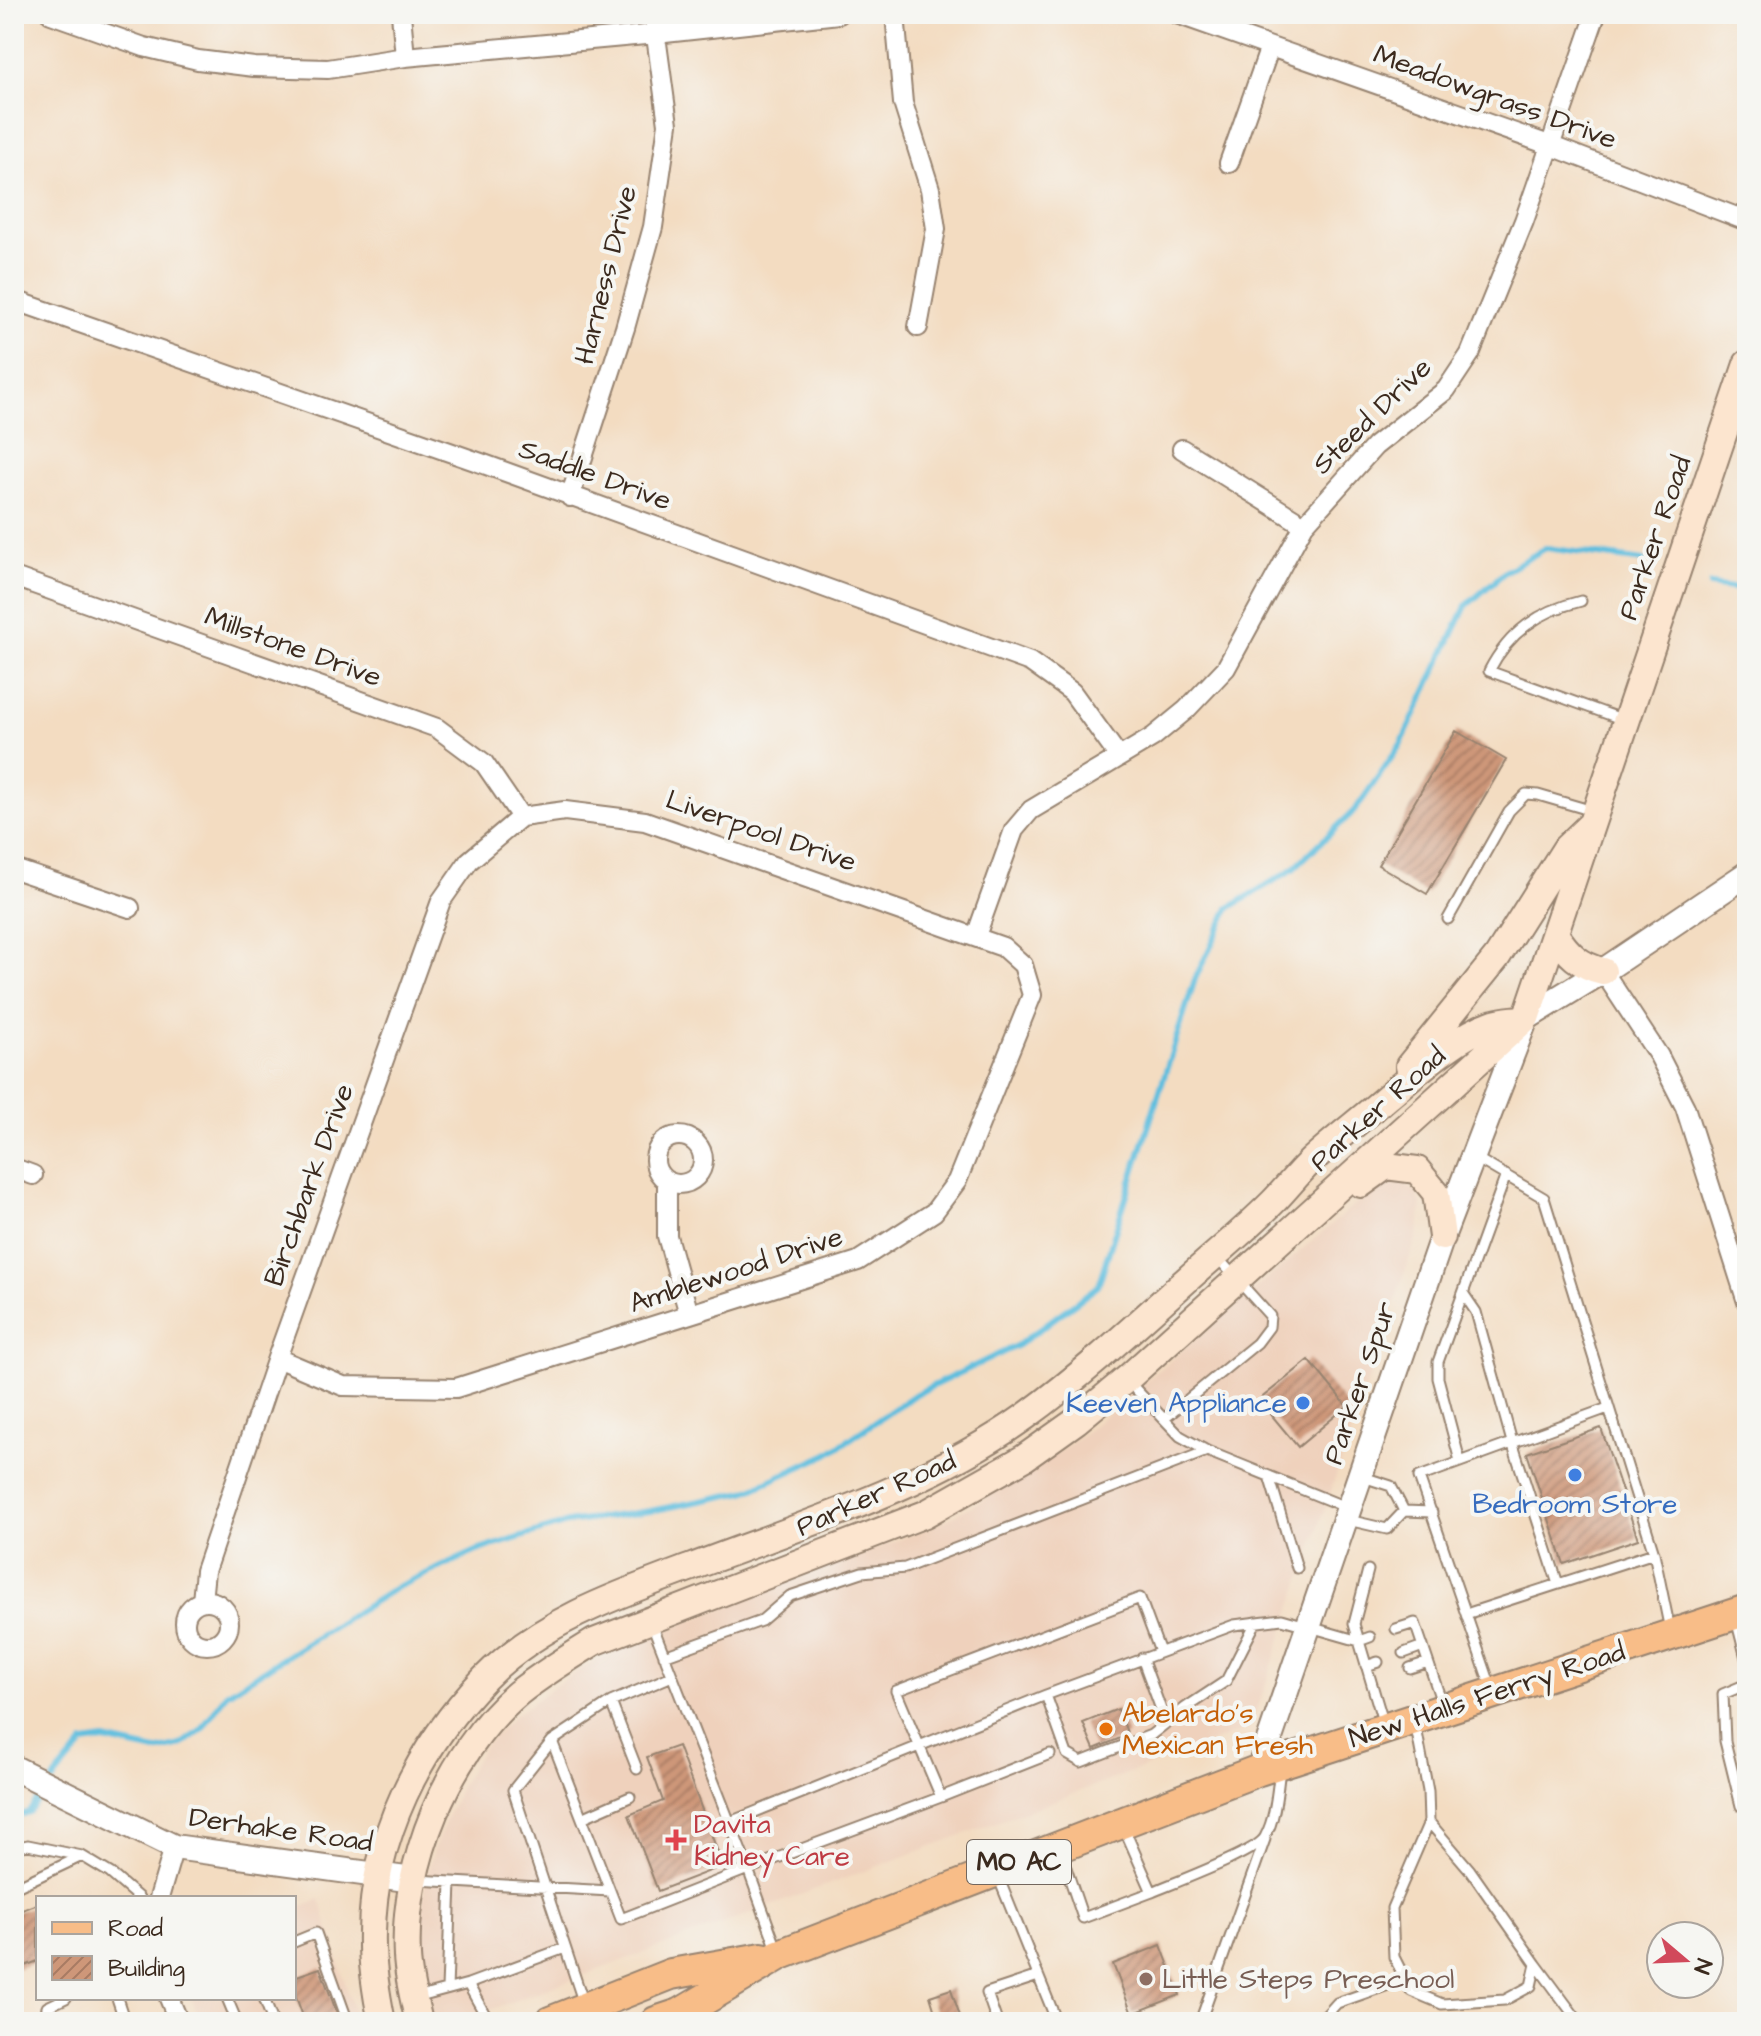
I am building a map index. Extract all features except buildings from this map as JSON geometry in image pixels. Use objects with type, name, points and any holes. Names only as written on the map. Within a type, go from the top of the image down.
[{"type":"main road","name":"Parker Road","points":[[416,2010],[407,1955],[413,1880],[426,1830],[478,1734],[516,1695],[594,1642],[925,1514],[1024,1458],[1076,1421],[1126,1379],[1526,1018],[1747,364]]},
{"type":"main road","name":"Parker Road","points":[[1361,1119],[1411,1065],[1497,957],[1566,848],[1594,817]]},
{"type":"main road","points":[[1555,934],[1575,960],[1603,971]]},
{"type":"main road","name":"Parker Road","points":[[382,2022],[374,1979],[371,1935],[379,1874],[398,1808],[423,1757],[454,1711],[488,1674],[567,1618],[627,1591],[878,1495],[945,1465],[1022,1419],[1074,1380],[1273,1202],[1312,1160],[1419,1070],[1468,1037],[1494,1024],[1526,1018]]},
{"type":"main road","points":[[1268,1253],[1386,1166],[1417,1170],[1436,1193],[1442,1237]]},
{"type":"main road","name":"New Halls Ferry Road","points":[[673,2019],[779,1955],[1270,1766],[1741,1612]]},
{"type":"main road","name":"New Halls Ferry Road","points":[[550,2022],[671,1974],[779,1955]]},
{"type":"street","points":[[51,14],[144,47],[198,60],[254,67],[328,69],[405,57],[839,14]]},
{"type":"street","points":[[401,14],[405,57]]},
{"type":"street","name":"Harness Drive","points":[[570,497],[625,328],[653,227],[668,124],[653,14]]},
{"type":"street","points":[[895,14],[903,103],[930,189],[936,229],[918,327]]},
{"type":"street","name":"Meadowgrass Drive","points":[[1177,14],[1549,145],[1747,221]]},
{"type":"street","name":"Steed Drive","points":[[976,936],[1014,830],[1031,810],[1153,737],[1186,710],[1226,668],[1304,525],[1375,446],[1446,390],[1470,354],[1524,221],[1596,14]]},
{"type":"street","points":[[1229,163],[1270,47]]},
{"type":"street","name":"Saddle Drive","points":[[14,300],[481,463],[1030,662],[1072,692],[1119,757]]},
{"type":"street","points":[[1182,449],[1304,525]]},
{"type":"street","name":"Millstone Drive","points":[[14,577],[437,728],[484,763],[521,817]]},
{"type":"street","name":"Liverpool Drive","points":[[521,817],[565,811],[645,821],[976,936]]},
{"type":"street","name":"Birchbark Drive","points":[[202,1601],[205,1571],[277,1358],[441,901],[469,861],[521,817]]},
{"type":"street","points":[[14,869],[130,908]]},
{"type":"street","points":[[1526,1018],[1603,971],[1747,874]]},
{"type":"street","name":"Amblewood Drive","points":[[277,1358],[343,1386],[456,1388],[858,1261],[934,1212],[950,1192],[1032,995],[1023,965],[1003,947],[976,936]]},
{"type":"street","points":[[1603,971],[1659,1056],[1685,1107],[1747,1302]]},
{"type":"street","name":"Parker Spur","points":[[1270,1766],[1308,1626],[1442,1237],[1526,1018]]},
{"type":"street","points":[[14,1168],[33,1175]]},
{"type":"street","points":[[667,1181],[667,1236],[689,1314]]},
{"type":"street","name":"Derhake Road","points":[[14,1768],[174,1847],[413,1880]]},
{"type":"street","points":[[160,1896],[174,1847]]},
{"type":"street","points":[[170,2000],[179,2022]]},
{"type":"lane","points":[[1581,601],[1551,610],[1519,630],[1498,652],[1489,671],[1627,721]]},
{"type":"lane","points":[[1448,919],[1509,811],[1526,794],[1538,795],[1594,817]]},
{"type":"lane","points":[[1473,1157],[1544,1198],[1654,1553],[1671,1635]]},
{"type":"lane","points":[[1460,1461],[1438,1378],[1438,1362],[1506,1175]]},
{"type":"lane","points":[[1164,1419],[1257,1343],[1269,1327],[1270,1316],[1215,1255]]},
{"type":"lane","points":[[1463,1293],[1476,1312],[1512,1442],[1558,1584]]},
{"type":"lane","points":[[1126,1379],[1180,1436],[1347,1514],[1387,1529],[1404,1511],[1432,1512]]},
{"type":"lane","points":[[1493,1693],[1419,1477],[1608,1408]]},
{"type":"lane","points":[[664,1656],[761,1621],[790,1596],[862,1572],[905,1568],[1207,1451]]},
{"type":"lane","points":[[1360,1475],[1391,1486],[1404,1511]]},
{"type":"lane","points":[[1269,1476],[1297,1568]]},
{"type":"lane","points":[[1466,1614],[1654,1553]]},
{"type":"lane","points":[[1368,1570],[1354,1624],[1385,1728]]},
{"type":"lane","points":[[941,1797],[896,1691],[1140,1598],[1160,1652]]},
{"type":"lane","points":[[1741,1612],[1747,1662]]},
{"type":"lane","points":[[730,1822],[1046,1695],[1234,1625],[1282,1619],[1359,1641],[1370,1637]]},
{"type":"lane","points":[[650,1621],[779,1955]]},
{"type":"lane","points":[[1046,1695],[1067,1754],[1081,1762],[1151,1735],[1226,1681],[1256,1622]]},
{"type":"lane","points":[[1396,1629],[1415,1623],[1444,1709]]},
{"type":"lane","points":[[1404,1653],[1423,1646]]},
{"type":"lane","points":[[1142,1658],[1166,1723]]},
{"type":"lane","points":[[1366,1666],[1378,1662]]},
{"type":"lane","points":[[1410,1668],[1428,1662]]},
{"type":"lane","points":[[586,2008],[513,1790],[552,1741],[611,1702],[672,1676]]},
{"type":"lane","points":[[1371,1681],[1382,1677]]},
{"type":"lane","points":[[1747,1684],[1723,1694],[1725,1741],[1741,1806],[1747,1803]]},
{"type":"lane","points":[[611,1702],[637,1769]]},
{"type":"lane","points":[[1415,1719],[1428,1791],[1429,1822],[1392,1908],[1394,1957],[1411,1991],[1442,2004],[1505,2000],[1531,1986],[1536,1964]]},
{"type":"lane","points":[[552,1741],[621,1919],[1050,1754]]},
{"type":"lane","points":[[1200,2022],[1265,1839],[1276,1799],[1270,1766]]},
{"type":"lane","points":[[582,1818],[630,1797]]},
{"type":"lane","points":[[1429,1822],[1470,1870],[1579,2022]]},
{"type":"lane","points":[[1122,1823],[1152,1892]]},
{"type":"lane","points":[[1059,1847],[1083,1918],[1152,1892],[1246,1851],[1265,1839]]},
{"type":"lane","points":[[14,1848],[28,1845],[82,1856],[110,1873],[137,1896]]},
{"type":"lane","points":[[14,1888],[82,1856]]},
{"type":"lane","points":[[996,1871],[1057,2022]]},
{"type":"lane","points":[[413,1880],[610,1891]]},
{"type":"lane","points":[[447,1989],[451,1882]]},
{"type":"lane","points":[[296,1941],[316,1933],[348,2022]]},
{"type":"lane","points":[[416,2010],[447,1989],[565,1948]]},
{"type":"lane","points":[[997,2022],[987,1993],[1038,1976]]},
{"type":"lane","points":[[1320,2022],[1337,2003],[1405,1979]]},
{"type":"lane","points":[[468,1984],[489,2022]]},
{"type":"lane","points":[[45,2022],[47,2007],[62,2000]]},
{"type":"lane","points":[[118,2000],[125,2022]]},
{"type":"lane","points":[[228,2000],[237,2022]]},
{"type":"lane","points":[[265,2000],[273,2022]]},
{"type":"shaded area","points":[[1401,1183],[1416,1191],[1422,1206],[1418,1233],[1248,1729],[457,2022],[430,2022],[422,1998],[420,1942],[424,1890],[434,1848],[460,1787],[484,1746],[513,1717],[595,1660],[937,1525],[1004,1488],[1076,1440],[1363,1198],[1383,1185]]},
{"type":"shaded area","points":[[320,1899],[357,2022],[199,2022],[192,2000],[296,2000],[296,1908]]},
{"type":"waterway","points":[[53,1780],[84,1743],[105,1740],[156,1751],[181,1745],[202,1729],[226,1694],[397,1587],[479,1550],[567,1523],[650,1511],[745,1492],[828,1454],[916,1394],[1018,1345],[1098,1286],[1195,979],[1229,908],[1293,869],[1356,809],[1401,744],[1466,606],[1506,571],[1546,548],[1643,561]]},
{"type":"waterway","points":[[1710,585],[1747,590]]},
{"type":"waterway","points":[[14,1817],[29,1812],[46,1789]]},
{"type":"place","name":"Keeven Appliance","points":[[1303,1403]]},
{"type":"place","name":"Bedroom Store","points":[[1575,1475]]},
{"type":"place","name":"Abelardo’s Mexican Fresh","points":[[1106,1729]]},
{"type":"place","name":"Davita Kidney Care","points":[[676,1840]]},
{"type":"place","name":"Little Steps Preschool","points":[[1146,1979]]}]
